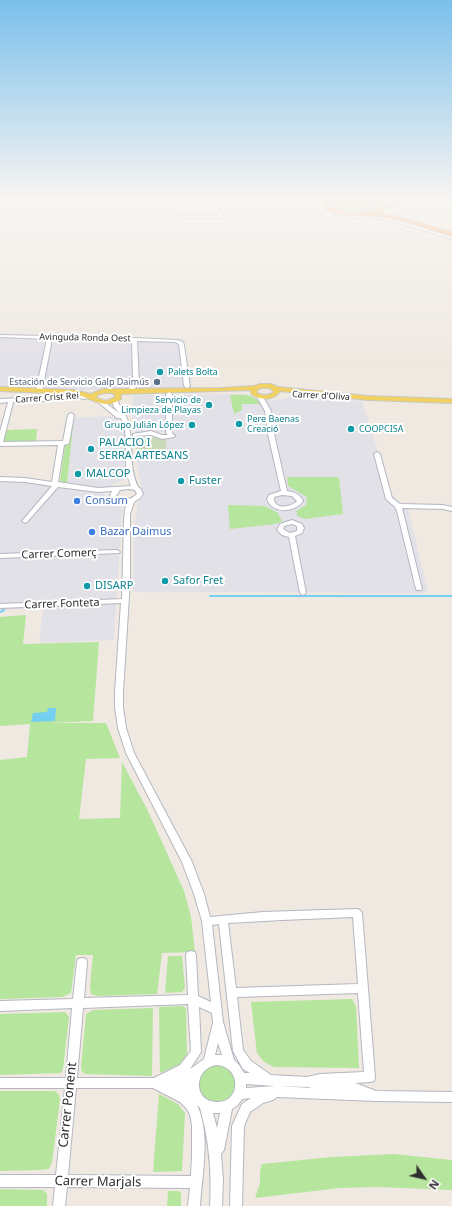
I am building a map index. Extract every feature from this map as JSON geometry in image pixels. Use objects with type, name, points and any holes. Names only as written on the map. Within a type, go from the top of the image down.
[{"type":"main road","points":[[57,391],[100,392],[116,397],[134,387],[157,390],[253,390],[264,385],[273,393]]},
{"type":"main road","points":[[0,389],[39,389],[74,392],[96,400],[157,390]]},
{"type":"main road","points":[[253,390],[260,396],[273,393]]},
{"type":"main road","points":[[96,400],[95,394],[100,392]]},
{"type":"main road","name":"Carrer d'Oliva","points":[[273,393],[452,401]]},
{"type":"street","name":"Avinguda Ronda Oest","points":[[0,336],[171,340],[179,342],[182,345],[187,386]]},
{"type":"street","points":[[39,389],[50,337]]},
{"type":"street","points":[[134,339],[134,387]]},
{"type":"street","points":[[266,407],[273,393]]},
{"type":"street","points":[[135,435],[151,433],[162,437],[172,436],[169,434],[169,394]]},
{"type":"street","name":"Carrer Crist Rei","points":[[0,401],[78,395],[96,400]]},
{"type":"street","points":[[260,396],[266,407],[284,492]]},
{"type":"street","points":[[116,397],[116,406],[126,421],[129,441],[129,475],[135,488],[140,494],[138,498],[128,504],[126,512],[128,524],[119,707],[122,728],[130,753],[187,862],[199,894],[206,921],[218,1022],[229,1064]]},
{"type":"street","points":[[96,400],[112,410],[126,426]]},
{"type":"street","points":[[11,401],[0,443],[66,443],[71,415]]},
{"type":"street","points":[[25,521],[56,484],[61,443]]},
{"type":"street","points":[[377,454],[389,499],[398,506],[443,507],[452,509]]},
{"type":"street","points":[[126,512],[115,498],[114,492],[129,475]]},
{"type":"street","points":[[0,480],[17,479],[97,490],[135,488]]},
{"type":"street","points":[[97,490],[115,498],[131,501]]},
{"type":"street","points":[[284,492],[297,496],[300,501],[296,506],[287,508],[274,506],[270,501],[271,496],[284,492]]},
{"type":"street","points":[[398,506],[419,589]]},
{"type":"street","points":[[287,508],[289,522]]},
{"type":"street","points":[[289,522],[298,524],[302,528],[298,533],[292,535],[282,532],[280,529],[282,524],[289,522]]},
{"type":"street","points":[[292,535],[303,593]]},
{"type":"street","name":"Carrer Comerç","points":[[0,556],[117,552]]},
{"type":"street","name":"Carrer Fonteta","points":[[0,606],[124,601]]},
{"type":"street","points":[[206,921],[357,913],[370,1077],[320,1079],[307,1082]]},
{"type":"street","points":[[223,919],[238,1051],[247,1065],[269,1080]]},
{"type":"street","points":[[154,1083],[184,1069],[196,1052],[191,955]]},
{"type":"street","name":"Carrer Ponent","points":[[58,1206],[82,962]]},
{"type":"street","points":[[232,993],[363,988]]},
{"type":"street","points":[[0,1006],[193,999],[217,1010]]},
{"type":"street","points":[[0,1083],[154,1083],[184,1079],[203,1066],[215,1061],[229,1064],[237,1070],[241,1078],[242,1086],[240,1094],[235,1101],[227,1106],[212,1108],[199,1100],[195,1094],[193,1081],[203,1066],[218,1022]]},
{"type":"street","points":[[241,1078],[307,1082],[363,1090],[376,1096]]},
{"type":"street","points":[[154,1083],[188,1090],[195,1094]]},
{"type":"street","points":[[154,1083],[179,1096],[192,1107],[196,1117],[199,1143],[194,1206]]},
{"type":"street","points":[[240,1094],[275,1091],[376,1096],[452,1097]]},
{"type":"street","points":[[236,1206],[238,1126],[246,1108],[260,1099],[269,1096],[275,1091]]},
{"type":"street","points":[[206,1105],[212,1125],[217,1156]]},
{"type":"street","points":[[216,1206],[217,1156],[227,1106]]},
{"type":"street","name":"Carrer Marjals","points":[[0,1181],[195,1182]]},
{"type":"shaded area","points":[[0,335],[183,339],[189,387],[86,390],[0,387]]},
{"type":"shaded area","points":[[244,394],[274,400],[294,397],[362,401],[391,494],[408,508],[428,593],[133,592],[134,527],[141,486],[136,459],[167,457],[166,437],[163,432],[136,433],[132,422],[133,395]]},
{"type":"shaded area","points":[[112,416],[119,420],[122,424],[126,437],[124,480],[107,488],[104,494],[119,504],[122,510],[114,640],[39,643],[43,608],[0,610],[0,482],[24,481],[61,488],[67,483],[74,418]]},
{"type":"green space","points":[[230,395],[251,396],[260,404],[242,404],[242,410],[234,414]]},
{"type":"green space","points":[[72,418],[74,418],[67,483],[60,481],[65,445]]},
{"type":"green space","points":[[37,429],[36,441],[6,442],[4,440],[7,430]]},
{"type":"green space","points":[[166,437],[167,458],[136,459],[136,438]]},
{"type":"green space","points":[[287,477],[339,477],[343,514],[305,519],[297,516],[297,512],[295,512],[306,505],[307,497],[288,486]]},
{"type":"green space","points":[[228,505],[264,506],[277,512],[282,521],[276,524],[230,529]]},
{"type":"green space","points":[[26,615],[23,644],[99,642],[93,721],[50,723],[106,723],[120,758],[86,759],[79,819],[120,818],[122,762],[148,811],[184,891],[191,917],[195,952],[162,953],[157,994],[98,996],[91,994],[90,986],[93,955],[76,955],[71,993],[62,997],[0,999],[0,760],[27,757],[30,724],[0,726],[0,617]]},
{"type":"green space","points":[[168,956],[182,956],[185,988],[182,992],[165,993]]},
{"type":"green space","points":[[352,999],[356,1006],[359,1068],[274,1067],[264,1062],[257,1053],[251,1002]]},
{"type":"green space","points":[[182,1006],[186,1008],[187,1055],[180,1064],[160,1073],[159,1007]]},
{"type":"green space","points":[[153,1008],[152,1076],[85,1074],[82,1072],[81,1067],[86,1014],[93,1010]]},
{"type":"green space","points":[[65,1012],[69,1017],[63,1069],[61,1073],[0,1075],[0,1014]]},
{"type":"green space","points":[[215,1061],[237,1070],[235,1101],[205,1105],[193,1081]]},
{"type":"green space","points":[[0,1091],[55,1091],[59,1095],[60,1100],[52,1162],[49,1169],[0,1171]]},
{"type":"green space","points":[[159,1094],[178,1104],[185,1113],[182,1171],[153,1172]]},
{"type":"green space","points":[[394,1154],[452,1160],[452,1190],[378,1187],[340,1188],[255,1198],[260,1183],[260,1171],[262,1164],[332,1157]]},
{"type":"green space","points":[[0,1189],[43,1190],[47,1194],[47,1206],[0,1206]]},
{"type":"green space","points":[[168,1191],[178,1191],[181,1193],[181,1206],[167,1206]]},
{"type":"water","points":[[48,708],[56,708],[55,721],[31,722],[33,713],[47,712]]},
{"type":"waterway","points":[[210,596],[452,596]]},
{"type":"waterway","points":[[0,612],[4,610]]},
{"type":"place","name":"Palets Bolta","points":[[160,372]]},
{"type":"place","name":"Estación de Servicio Galp Daimús","points":[[157,382]]},
{"type":"place","name":"Servicio de Limpieza de Playas","points":[[209,405]]},
{"type":"place","name":"Pere Baenas Creació","points":[[239,424]]},
{"type":"place","name":"Grupo Julián López","points":[[192,425]]},
{"type":"place","name":"COOPCISA","points":[[351,429]]},
{"type":"place","name":"PALACIO I SERRA ARTESANS","points":[[91,449]]},
{"type":"place","name":"MALCOP","points":[[78,474]]},
{"type":"place","name":"Fuster","points":[[181,481]]},
{"type":"place","name":"Consum","points":[[77,501]]},
{"type":"place","name":"Bazar Daimus","points":[[92,532]]},
{"type":"place","name":"Safor Fret","points":[[165,581]]},
{"type":"place","name":"DISARP","points":[[87,586]]}]
